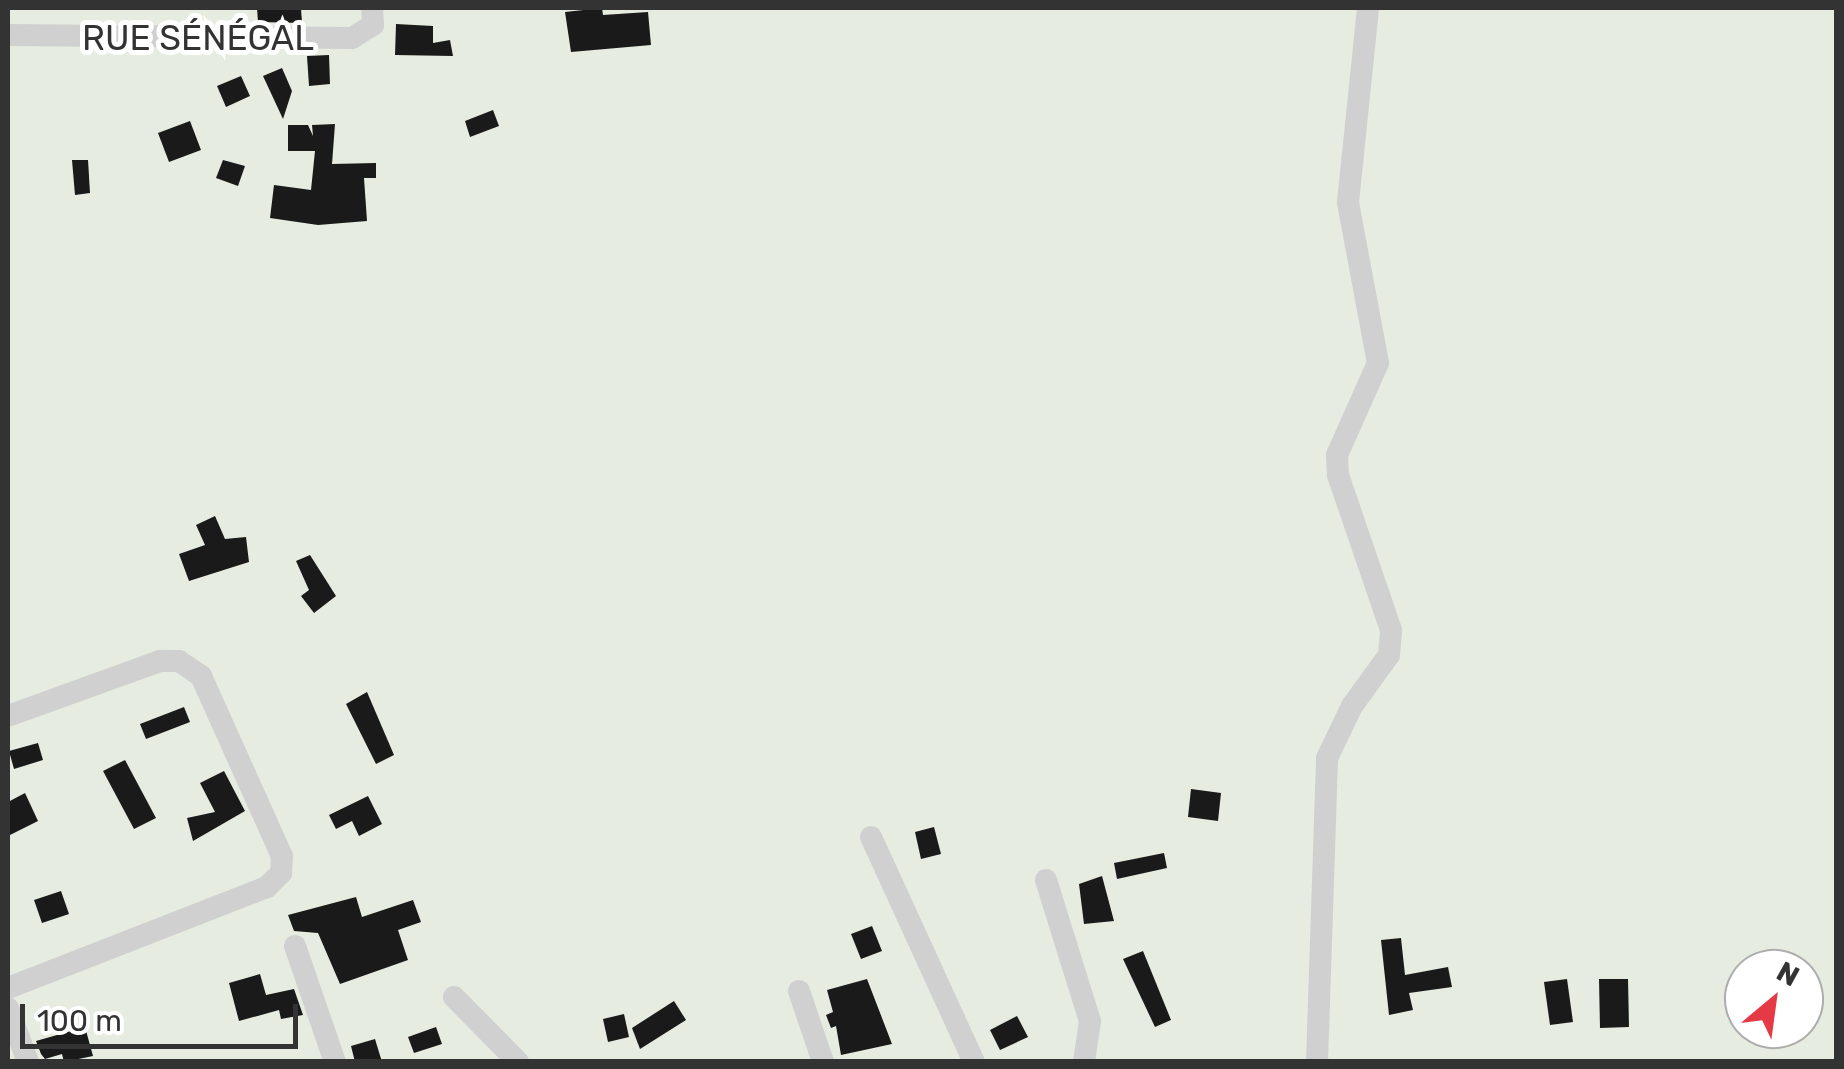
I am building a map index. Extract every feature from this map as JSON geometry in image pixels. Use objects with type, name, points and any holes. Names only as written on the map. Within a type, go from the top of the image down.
[{"type":"street","points":[[1317,1062],[1327,758],[1352,706],[1389,655],[1392,630],[1338,475],[1337,455],[1378,362],[1348,202],[1368,8]]},
{"type":"street","name":"RUE SÉNÉGAL","points":[[8,35],[352,38],[366,34],[372,11]]},
{"type":"street","points":[[8,716],[160,661],[179,661],[202,676],[282,856],[282,874],[266,887],[8,988]]},
{"type":"street","points":[[871,836],[974,1062]]},
{"type":"street","points":[[1046,880],[1090,1021],[1084,1062]]},
{"type":"street","points":[[295,946],[335,1062]]},
{"type":"street","points":[[798,991],[823,1062]]},
{"type":"street","points":[[454,997],[518,1062]]},
{"type":"street","points":[[8,1008],[28,1062]]},
{"type":"shaded area","points":[[8,8],[1836,8],[1836,1061],[8,1061]]},
{"type":"building","points":[[257,8],[301,8],[302,23],[258,22]]},
{"type":"building","points":[[602,8],[603,15],[648,12],[651,45],[571,52],[565,12]]},
{"type":"building","points":[[396,24],[433,26],[433,43],[450,40],[453,56],[395,55]]},
{"type":"building","points":[[329,55],[330,84],[309,86],[307,56]]},
{"type":"building","points":[[282,68],[292,91],[283,119],[263,76]]},
{"type":"building","points":[[241,76],[250,96],[226,107],[217,86]]},
{"type":"building","points":[[493,110],[499,126],[470,137],[465,121]]},
{"type":"building","points":[[190,121],[201,150],[169,162],[158,133]]},
{"type":"building","points":[[335,124],[332,164],[376,163],[376,178],[364,178],[367,221],[318,225],[270,218],[274,185],[311,190],[315,151],[288,151],[288,125],[308,125],[313,136],[312,125]]},
{"type":"building","points":[[72,160],[88,160],[90,193],[75,195]]},
{"type":"building","points":[[223,160],[245,166],[238,186],[216,178]]},
{"type":"building","points":[[215,516],[225,539],[246,537],[249,562],[189,581],[179,554],[205,545],[196,525]]},
{"type":"building","points":[[310,555],[336,596],[314,613],[301,596],[309,590],[296,561]]},
{"type":"building","points":[[367,692],[394,755],[376,764],[346,704]]},
{"type":"building","points":[[184,707],[190,722],[146,739],[140,724]]},
{"type":"building","points":[[38,743],[43,760],[14,769],[9,751]]},
{"type":"building","points":[[125,760],[156,818],[134,829],[103,771]]},
{"type":"building","points":[[224,771],[245,811],[193,841],[187,818],[215,812],[200,783]]},
{"type":"building","points":[[1191,789],[1221,793],[1218,821],[1188,817]]},
{"type":"building","points":[[25,793],[38,821],[8,836],[8,802]]},
{"type":"building","points":[[368,796],[382,824],[359,836],[352,821],[336,829],[329,815]]},
{"type":"building","points":[[934,827],[941,854],[921,859],[915,832]]},
{"type":"building","points":[[1164,853],[1167,868],[1117,879],[1114,863]]},
{"type":"building","points":[[1102,876],[1114,921],[1084,924],[1079,884]]},
{"type":"building","points":[[61,891],[69,914],[42,923],[34,900]]},
{"type":"building","points":[[356,897],[362,917],[413,900],[421,922],[398,930],[408,960],[340,984],[318,933],[294,931],[288,915]]},
{"type":"building","points":[[872,926],[882,951],[861,959],[851,934]]},
{"type":"building","points":[[1401,938],[1405,975],[1448,967],[1452,987],[1409,993],[1413,1010],[1389,1015],[1381,940]]},
{"type":"building","points":[[1143,951],[1171,1020],[1155,1027],[1123,959]]},
{"type":"building","points":[[260,974],[266,995],[294,989],[303,1015],[281,1019],[279,1010],[239,1021],[229,983]]},
{"type":"building","points":[[867,979],[892,1044],[841,1055],[836,1026],[831,1028],[826,1015],[833,1012],[827,990]]},
{"type":"building","points":[[1567,979],[1573,1022],[1550,1025],[1544,982]]},
{"type":"building","points":[[1599,979],[1628,979],[1629,1027],[1600,1028]]},
{"type":"building","points":[[674,1001],[686,1020],[640,1049],[632,1028]]},
{"type":"building","points":[[624,1014],[629,1037],[608,1042],[603,1019]]},
{"type":"building","points":[[1017,1016],[1028,1037],[1000,1050],[990,1030]]},
{"type":"building","points":[[85,1027],[93,1056],[64,1062],[62,1054],[45,1059],[41,1054],[36,1041]]},
{"type":"building","points":[[436,1027],[442,1044],[414,1053],[408,1037]]},
{"type":"building","points":[[375,1039],[382,1062],[355,1062],[351,1046]]}]
